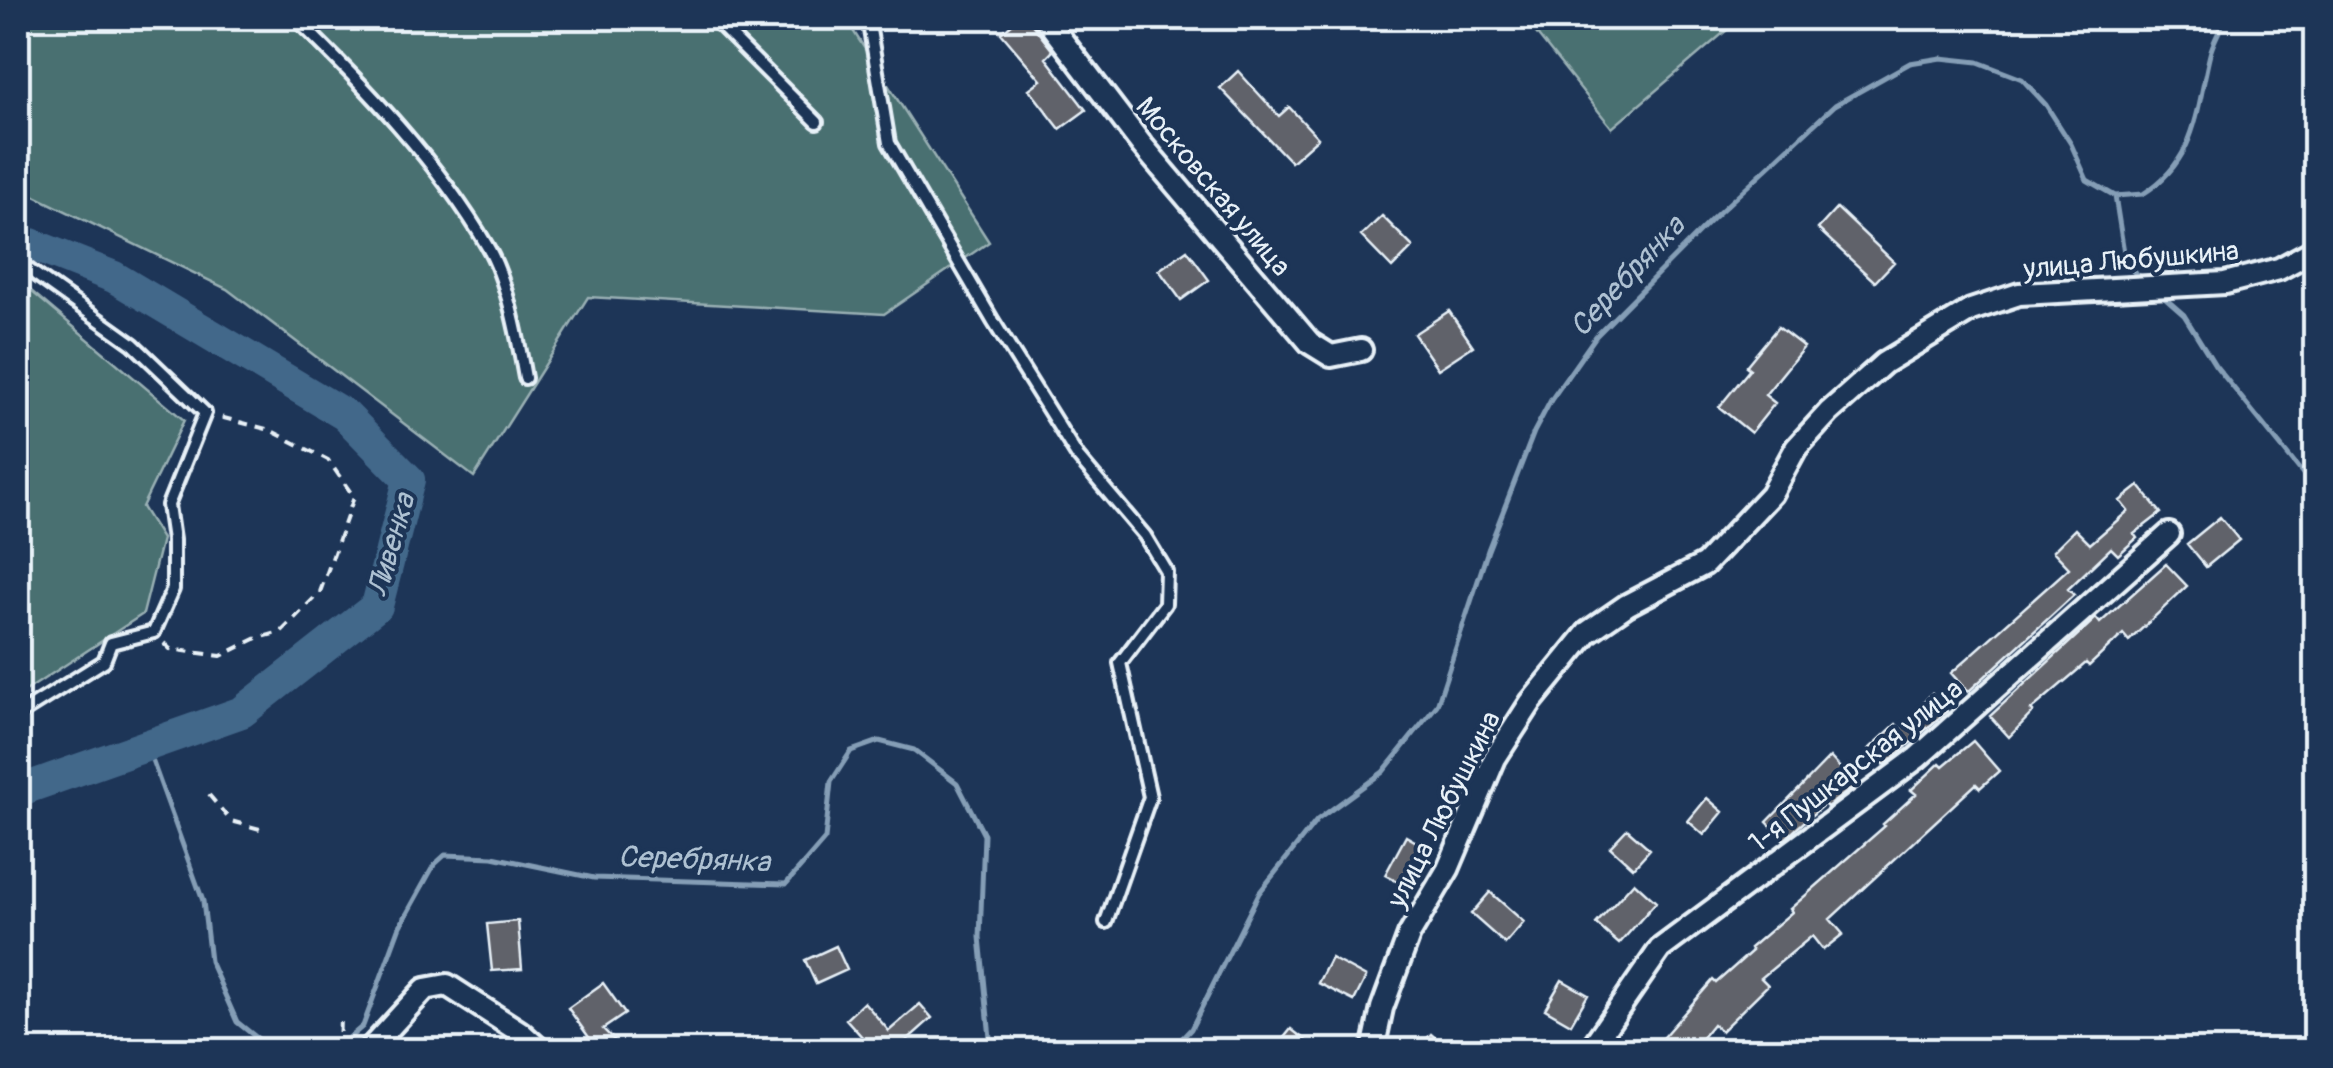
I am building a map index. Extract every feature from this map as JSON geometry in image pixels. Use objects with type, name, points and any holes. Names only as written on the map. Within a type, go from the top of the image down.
[{"type":"street","name":"Московская улица","points":[[1046,18],[1142,145],[1310,342],[1330,356],[1361,350]]},
{"type":"street","name":"улица Любушкина","points":[[1372,1050],[1382,1008],[1409,935],[1448,869],[1495,758],[1530,702],[1588,632],[1627,605],[1704,564],[1771,494],[1796,448],[1828,412],[1884,363],[1971,310],[2019,294],[2225,283],[2279,269],[2316,248]]},
{"type":"street","name":"1-я Пушкарская улица","points":[[1590,1050],[1660,949],[1917,758],[2169,534]]},
{"type":"street","points":[[369,1050],[425,990],[447,985],[520,1032],[540,1050]]},
{"type":"lane","points":[[295,18],[331,52],[438,174],[489,248],[518,333],[525,378]]},
{"type":"lane","points":[[714,18],[818,122]]},
{"type":"lane","points":[[868,18],[889,143],[1078,457],[1145,536],[1166,571],[1165,604],[1120,663],[1150,797],[1106,922]]},
{"type":"lane","points":[[18,262],[132,344],[205,413],[168,505],[173,589],[154,632],[111,643],[104,661],[18,715]]},
{"type":"path","points":[[154,632],[170,649],[221,656],[254,639],[281,632],[320,592],[354,496],[328,460],[270,430],[205,413]]},
{"type":"path","points":[[209,795],[231,821],[260,829]]},
{"type":"path","points":[[339,1050],[340,1017]]},
{"type":"green space","points":[[18,18],[845,18],[989,242],[884,314],[588,297],[474,477],[227,289],[18,188]]},
{"type":"green space","points":[[1524,18],[1741,18],[1612,128]]},
{"type":"green space","points":[[18,280],[184,420],[142,507],[162,539],[143,614],[18,696]]},
{"type":"building","points":[[1019,18],[1027,18],[1053,51],[1046,58],[1086,110],[1060,129],[1029,89],[1041,80],[1001,33]]},
{"type":"building","points":[[1238,71],[1279,116],[1289,107],[1318,138],[1291,162],[1220,88]]},
{"type":"building","points":[[1837,208],[1894,262],[1875,282],[1818,229]]},
{"type":"building","points":[[1382,216],[1413,247],[1392,268],[1361,236]]},
{"type":"building","points":[[1187,250],[1209,280],[1181,300],[1159,270]]},
{"type":"building","points":[[1449,311],[1473,346],[1438,369],[1414,334]]},
{"type":"building","points":[[1778,327],[1804,347],[1765,395],[1775,403],[1751,433],[1719,407]]},
{"type":"building","points":[[2139,486],[2161,513],[2134,534],[2137,538],[2118,555],[2111,548],[2068,589],[2074,595],[1968,692],[1951,673],[2069,568],[2053,551],[2075,529],[2090,544],[2128,511],[2120,501]]},
{"type":"building","points":[[2220,517],[2239,540],[2206,567],[2187,544]]},
{"type":"building","points":[[2166,564],[2187,586],[2129,641],[2123,634],[2089,666],[2086,663],[2031,710],[2009,737],[1990,716],[2096,618],[2100,623]]},
{"type":"building","points":[[1932,693],[1947,711],[1885,765],[1869,749],[1896,724],[1900,729]]},
{"type":"building","points":[[1973,741],[1999,771],[1980,788],[1976,784],[1830,919],[1843,934],[1823,950],[1812,936],[1761,978],[1768,985],[1721,1031],[1713,1024],[1692,1050],[1666,1050],[1657,1044],[1713,980],[1716,983],[1752,951],[1750,948],[1792,912],[1790,909],[1885,826],[1916,794],[1911,790],[1940,763],[1943,766]]},
{"type":"building","points":[[1830,757],[1856,785],[1827,807],[1824,804],[1784,840],[1767,822]]},
{"type":"building","points":[[1707,798],[1723,812],[1704,835],[1688,821]]},
{"type":"building","points":[[1627,829],[1650,849],[1633,868],[1610,847]]},
{"type":"building","points":[[1406,836],[1432,851],[1411,889],[1385,875]]},
{"type":"building","points":[[1634,882],[1656,902],[1619,944],[1596,924]]},
{"type":"building","points":[[1490,892],[1524,922],[1505,944],[1471,914]]},
{"type":"building","points":[[518,921],[522,969],[492,971],[487,924]]},
{"type":"building","points":[[836,946],[847,970],[816,984],[805,960]]},
{"type":"building","points":[[1331,958],[1366,977],[1354,1001],[1318,983]]},
{"type":"building","points":[[1562,980],[1588,995],[1571,1024],[1545,1009]]},
{"type":"building","points":[[603,983],[625,1014],[603,1029],[624,1050],[598,1050],[568,1008]]},
{"type":"building","points":[[864,1002],[889,1031],[920,1004],[932,1018],[896,1050],[874,1050],[846,1019]]},
{"type":"building","points":[[1291,1029],[1318,1050],[1274,1050]]},
{"type":"building","points":[[1431,1034],[1449,1050],[1417,1050]]},
{"type":"waterway","name":"Серебрянка","points":[[1171,1050],[1191,1029],[1259,893],[1317,820],[1383,772],[1437,705],[1488,550],[1534,432],[1551,400],[1596,336],[1712,219],[1835,105],[1910,63],[1941,58],[1978,62],[2022,79],[2046,105],[2071,144],[2087,180],[2115,196],[2143,194],[2161,180],[2185,149],[2211,49],[2226,18]]},
{"type":"waterway","points":[[2115,196],[2126,265],[2144,280]]},
{"type":"waterway","name":"Ливенка","points":[[18,239],[114,277],[345,415],[409,480],[377,606],[242,712],[18,791]]},
{"type":"waterway","points":[[2160,294],[2184,315],[2215,365],[2316,490]]},
{"type":"waterway","name":"Серебрянка","points":[[342,1044],[363,1026],[400,926],[434,865],[445,855],[493,857],[594,878],[786,884],[825,839],[831,782],[851,751],[879,741],[914,750],[957,783],[984,835],[980,937],[990,1038],[1004,1050]]},
{"type":"waterway","points":[[147,746],[203,901],[210,961],[237,1022],[272,1050]]},
{"type":"waterway","points":[[330,1050],[337,1046]]}]
